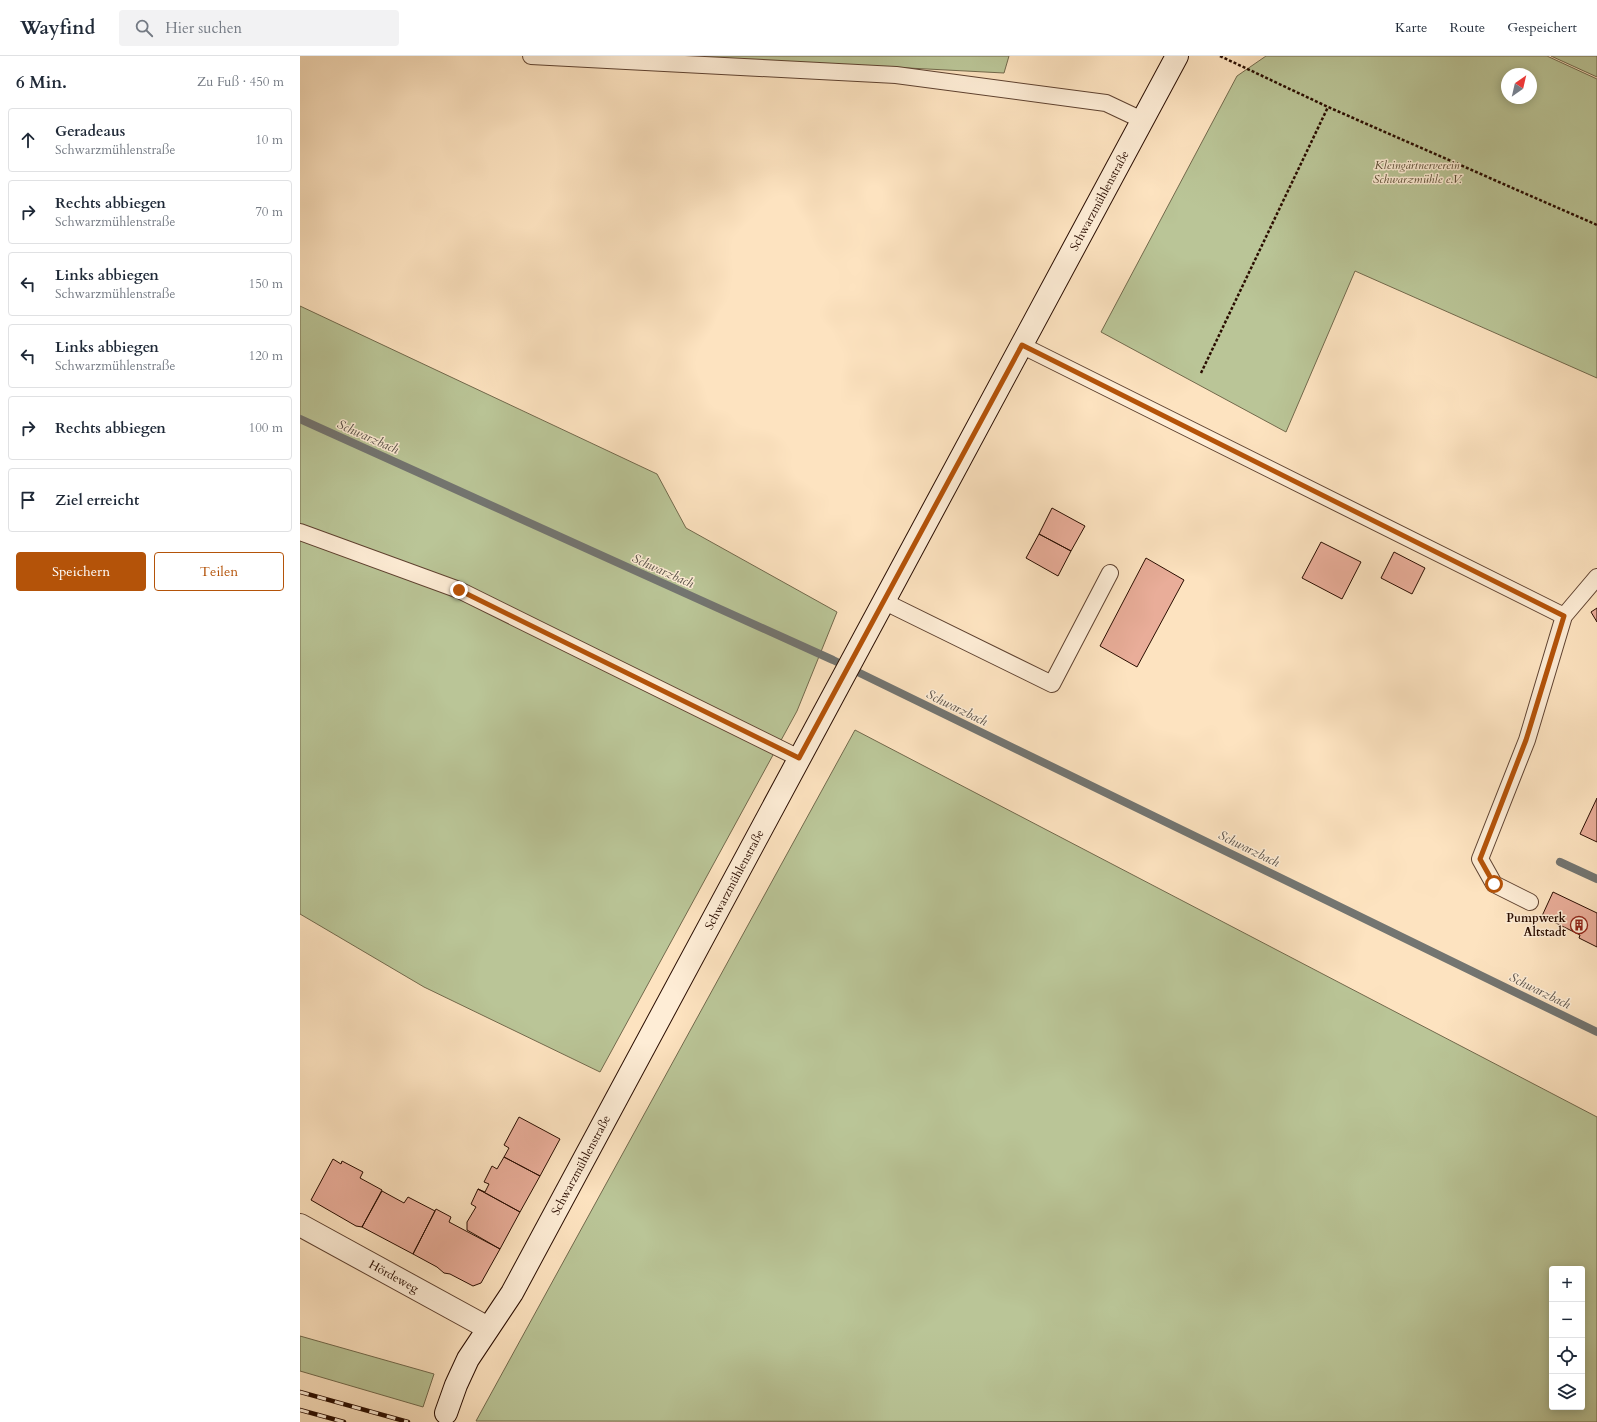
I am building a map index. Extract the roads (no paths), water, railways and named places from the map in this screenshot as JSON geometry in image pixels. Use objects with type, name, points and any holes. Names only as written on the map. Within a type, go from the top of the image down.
[{"type":"street","name":"Schwarzmühlenstraße","points":[[446,1413],[456,1385],[468,1359],[512,1293],[1177,56]]},
{"type":"street","name":"Hördeweg","points":[[300,1225],[488,1328]]},
{"type":"lane","points":[[531,56],[896,74],[1106,103],[1142,120]]},
{"type":"lane","points":[[1022,345],[1564,616]]},
{"type":"lane","points":[[300,532],[459,590],[799,758]]},
{"type":"lane","points":[[883,601],[1052,684],[1110,573]]},
{"type":"lane","points":[[1530,902],[1494,884],[1480,859],[1526,740],[1564,616],[1597,577]]},
{"type":"waterway","name":"Schwarzbach","points":[[300,419],[833,660],[1597,1032]]},
{"type":"waterway","points":[[1560,862],[1597,879]]},
{"type":"railway","points":[[300,1392],[408,1422]]},
{"type":"railway","points":[[300,1410],[344,1422]]},
{"type":"place","name":"Pumpwerk Altstadt","points":[[1579,925]]},
{"type":"park label","name":"Kleingärtnerverein Schwarzmühle e.V.","points":[[1417,172]]}]
